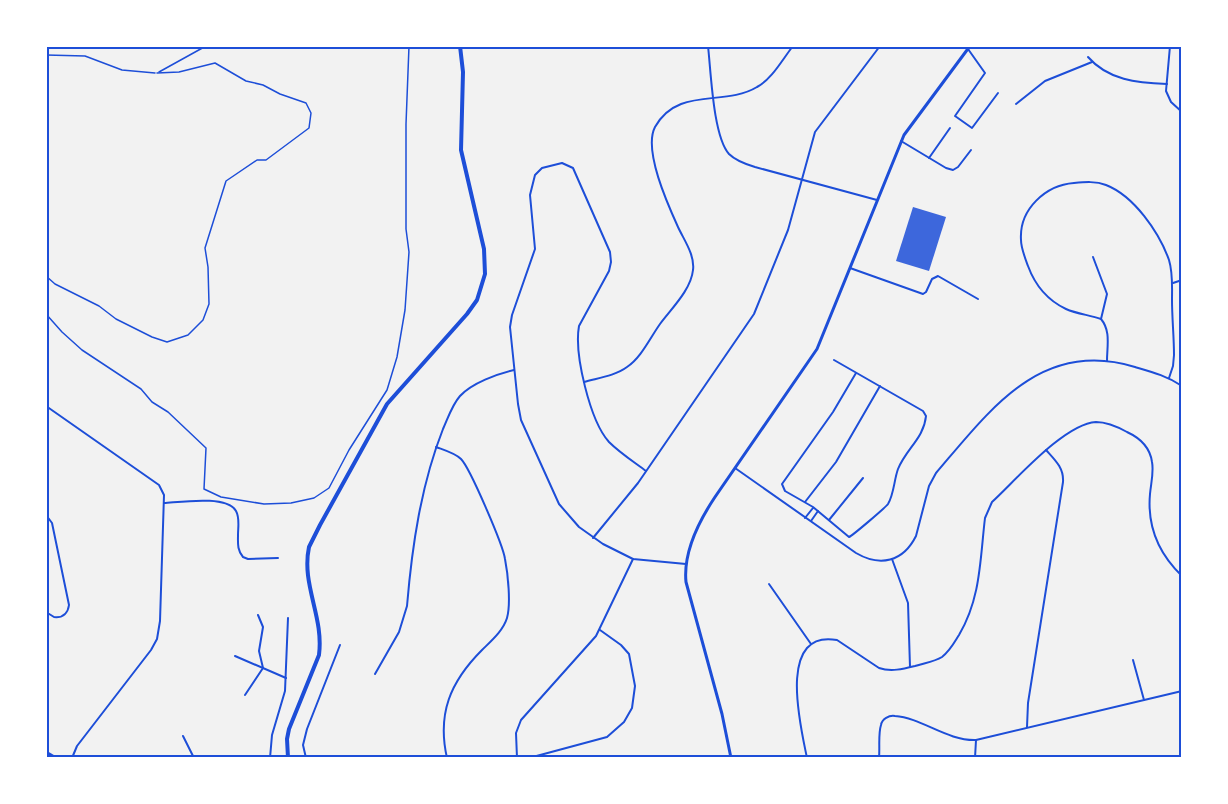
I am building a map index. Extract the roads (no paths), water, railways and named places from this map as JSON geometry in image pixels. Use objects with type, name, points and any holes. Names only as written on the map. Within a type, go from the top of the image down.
[{"type":"main road","points":[[288,758],[289,729],[319,655],[320,645],[320,629],[307,579],[309,547],[381,414],[468,314],[483,284],[486,266],[484,249],[460,150],[463,72],[460,46]]},
{"type":"street","points":[[708,46],[721,139],[731,155],[741,162],[877,200]]},
{"type":"street","points":[[584,382],[610,375],[627,367],[678,299],[693,269],[693,262],[660,184],[652,148],[653,131],[675,105],[746,92],[758,87],[769,78],[793,46]]},
{"type":"street","points":[[593,538],[646,471],[754,315],[788,230],[815,132],[880,46]]},
{"type":"street","points":[[1170,46],[1168,96],[1182,112]]},
{"type":"street","points":[[731,758],[722,714],[685,574],[686,564],[701,519],[817,349],[901,141],[910,124],[969,48],[985,73],[955,116],[972,128],[998,93]]},
{"type":"street","points":[[1088,57],[1099,68],[1129,81],[1167,84]]},
{"type":"street","points":[[1016,104],[1046,81],[1092,62]]},
{"type":"street","points":[[929,158],[950,128]]},
{"type":"street","points":[[901,141],[946,168],[955,170],[971,150]]},
{"type":"street","points":[[646,471],[613,445],[602,432],[584,382],[578,342],[579,326],[609,271],[610,252],[573,168],[565,164],[547,165],[535,175],[533,182],[530,205],[535,249],[510,327],[521,420],[554,494],[570,519],[593,538],[633,559],[686,564]]},
{"type":"street","points":[[1107,361],[1105,324],[1101,319],[1066,309],[1040,290],[1027,263],[1021,240],[1023,223],[1040,196],[1050,189],[1067,183],[1104,184],[1125,195],[1133,202],[1159,239],[1169,260],[1173,283],[1174,355],[1169,378]]},
{"type":"street","points":[[1093,257],[1107,294],[1101,319]]},
{"type":"street","points":[[850,268],[924,293],[932,279],[938,276],[978,298]]},
{"type":"street","points":[[1173,283],[1182,280]]},
{"type":"street","points":[[834,360],[925,413],[926,418],[922,432],[900,465],[885,508],[850,536],[813,507],[795,498],[782,487],[783,481],[833,412],[856,373]]},
{"type":"street","points":[[735,468],[866,559],[875,561],[892,559],[913,543],[929,486],[936,473],[1011,391],[1024,381],[1062,365],[1075,362],[1107,361],[1169,378],[1182,386]]},
{"type":"street","points":[[375,674],[402,625],[424,484],[450,413],[459,398],[470,388],[504,372],[514,370]]},
{"type":"street","points":[[805,502],[840,456],[880,386]]},
{"type":"street","points":[[46,406],[159,485],[164,495],[160,621],[157,639],[77,746],[72,758]]},
{"type":"street","points":[[807,758],[797,710],[796,692],[800,662],[811,644],[830,639],[837,640],[886,671],[933,661],[949,650],[964,626],[973,603],[980,574],[984,518],[987,510],[992,502],[1046,450],[1076,428],[1098,422],[1109,424],[1140,440],[1150,451],[1153,465],[1150,505],[1153,534],[1163,555],[1182,576]]},
{"type":"street","points":[[436,447],[461,459],[482,501],[504,554],[509,608],[505,625],[468,665],[450,696],[442,730],[447,758]]},
{"type":"street","points":[[1028,728],[1028,703],[1063,482],[1059,465],[1046,450]]},
{"type":"street","points":[[828,520],[863,478]]},
{"type":"street","points":[[164,503],[216,501],[229,504],[238,516],[238,548],[243,557],[248,559],[278,558]]},
{"type":"street","points":[[805,518],[813,507]]},
{"type":"street","points":[[811,521],[818,511]]},
{"type":"street","points":[[46,515],[52,524],[69,604],[67,613],[63,616],[54,617],[46,612]]},
{"type":"street","points":[[517,758],[516,733],[521,720],[600,630],[633,559]]},
{"type":"street","points":[[892,559],[908,603],[910,667]]},
{"type":"street","points":[[769,584],[811,644]]},
{"type":"street","points":[[245,695],[263,668],[259,651],[263,627],[258,615]]},
{"type":"street","points":[[270,758],[272,735],[285,692],[288,618]]},
{"type":"street","points":[[528,758],[607,737],[624,722],[632,708],[635,686],[629,654],[621,645],[600,630]]},
{"type":"street","points":[[306,758],[303,745],[307,729],[340,645]]},
{"type":"street","points":[[235,657],[286,678]]},
{"type":"street","points":[[1133,660],[1144,700]]},
{"type":"street","points":[[879,758],[880,727],[884,719],[889,716],[902,717],[964,740],[976,740],[1182,692]]},
{"type":"street","points":[[183,736],[194,758]]},
{"type":"street","points":[[975,758],[976,740]]},
{"type":"street","points":[[46,752],[55,757]]}]
